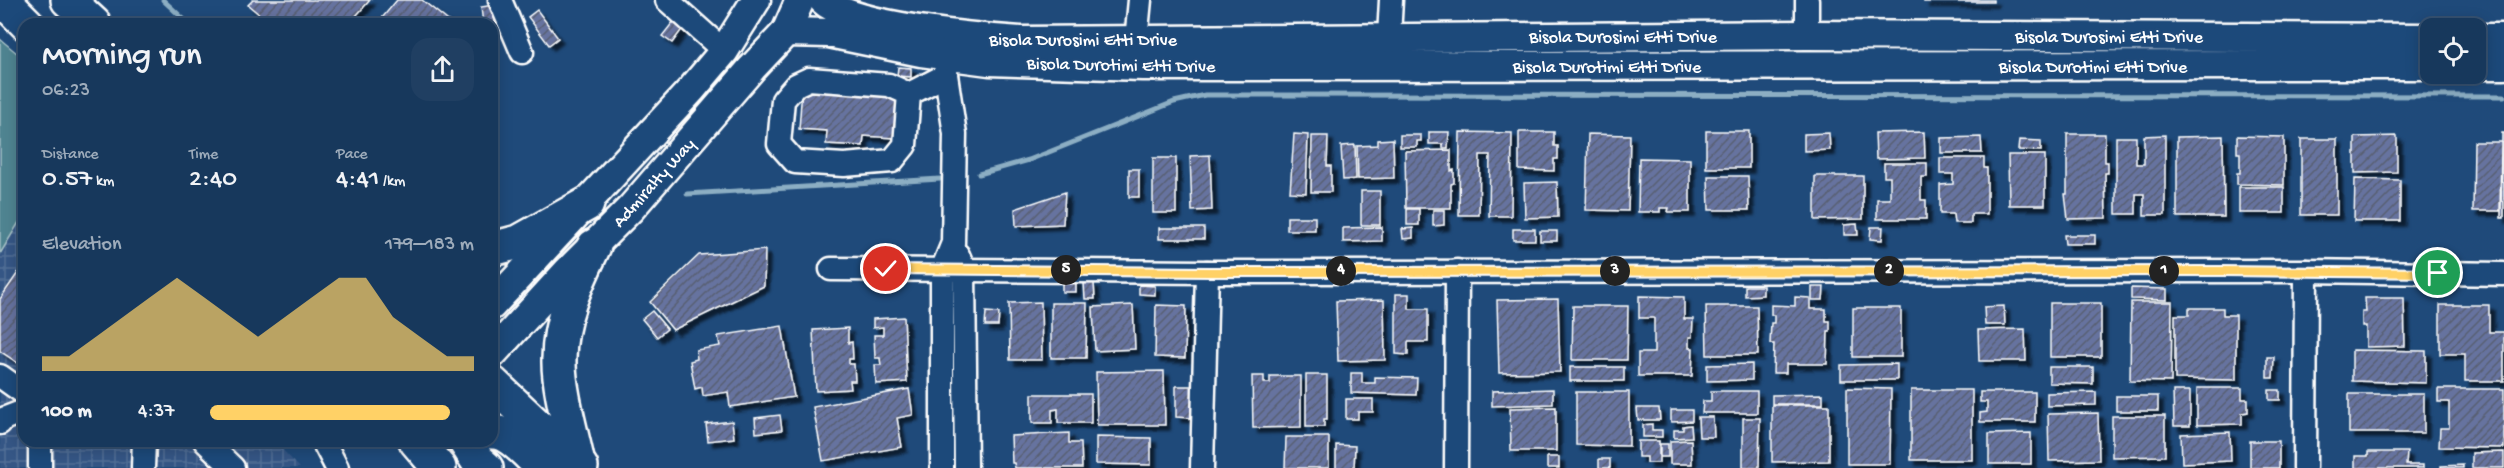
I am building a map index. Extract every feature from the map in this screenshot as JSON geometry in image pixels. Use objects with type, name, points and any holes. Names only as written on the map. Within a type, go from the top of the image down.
[{"type":"highway","points":[[3,0],[21,18]]},
{"type":"highway","points":[[68,0],[88,18]]},
{"type":"highway","points":[[498,247],[519,242],[595,196]]},
{"type":"highway","points":[[580,466],[558,362],[560,338],[569,299],[594,246]]},
{"type":"highway","points":[[498,389],[580,466]]},
{"type":"highway","points":[[498,431],[543,468]]},
{"type":"highway","points":[[421,447],[439,468]]},
{"type":"main road","name":"Admiralty Way","points":[[498,299],[595,196],[724,51],[756,0]]},
{"type":"main road","name":"Admiralty Way","points":[[498,348],[631,208],[786,32],[800,0]]},
{"type":"main road","name":"Bisola Durosimi Etti Drive","points":[[823,0],[842,13],[947,55],[1020,41],[1807,35],[2420,38]]},
{"type":"main road","name":"Bisola Durotimi Etti Drive","points":[[786,32],[829,33],[989,61],[1142,66],[2420,65]]},
{"type":"main road","points":[[2486,38],[2504,38]]},
{"type":"main road","points":[[2486,65],[2504,65]]},
{"type":"main road","points":[[595,196],[631,208]]},
{"type":"street","points":[[500,0],[522,52]]},
{"type":"street","points":[[1136,41],[1140,0]]},
{"type":"street","points":[[1389,37],[1391,0]]},
{"type":"street","points":[[1807,0],[1807,35]]},
{"type":"street","points":[[680,5],[724,51]]},
{"type":"street","points":[[909,94],[889,85],[809,79],[796,85],[783,100],[779,144],[795,162],[844,165],[892,161],[905,145],[909,94],[947,55]]},
{"type":"street","points":[[942,468],[942,270],[953,243],[955,134],[947,55]]},
{"type":"street","points":[[953,243],[964,269],[966,468]]},
{"type":"street","points":[[831,269],[1208,272],[2306,271],[2504,274]]},
{"type":"street","points":[[1456,468],[1458,271]]},
{"type":"street","points":[[2305,468],[2306,271]]},
{"type":"street","points":[[1202,468],[1208,272]]},
{"type":"street","points":[[0,376],[18,389]]},
{"type":"street","points":[[0,423],[3,419],[18,413]]},
{"type":"street","points":[[40,447],[40,468]]},
{"type":"street","points":[[143,468],[144,447]]},
{"type":"street","points":[[211,447],[233,468]]},
{"type":"street","points":[[326,447],[337,468]]},
{"type":"shaded area","points":[[18,224],[18,447],[280,447],[300,468],[0,468],[0,254]]},
{"type":"green space","points":[[0,39],[18,54],[18,224],[0,254]]},
{"type":"building","points":[[253,0],[370,0],[354,18],[264,18],[248,5]]},
{"type":"building","points":[[397,0],[422,0],[444,18],[382,18]]},
{"type":"building","points":[[1924,0],[1993,0],[1993,2],[1924,2]]},
{"type":"building","points":[[493,5],[495,18],[482,18],[481,7]]},
{"type":"building","points":[[537,10],[558,38],[549,45],[528,17]]},
{"type":"building","points":[[677,17],[686,24],[672,43],[662,36]]},
{"type":"building","points":[[898,67],[911,68],[911,77],[897,76]]},
{"type":"building","points":[[802,89],[897,96],[894,138],[864,136],[863,146],[826,144],[827,131],[799,129]]},
{"type":"building","points":[[1706,131],[1749,131],[1749,168],[1706,168]]},
{"type":"building","points":[[1429,132],[1449,132],[1448,148],[1443,148],[1443,144],[1429,144]]},
{"type":"building","points":[[1460,132],[1512,133],[1511,216],[1489,216],[1490,155],[1480,155],[1479,215],[1459,215]]},
{"type":"building","points":[[1519,132],[1554,132],[1554,146],[1558,146],[1558,159],[1554,159],[1554,171],[1519,170]]},
{"type":"building","points":[[1924,132],[1925,158],[1876,159],[1875,133]]},
{"type":"building","points":[[1829,133],[1830,150],[1804,151],[1804,134]]},
{"type":"building","points":[[2502,133],[2504,133],[2504,218],[2501,218]]},
{"type":"building","points":[[1294,134],[1308,135],[1306,193],[1290,192]]},
{"type":"building","points":[[1588,134],[1630,135],[1628,211],[1586,210]]},
{"type":"building","points":[[2067,134],[2105,134],[2105,162],[2108,162],[2108,173],[2105,173],[2106,218],[2068,219],[2065,194],[2067,194]]},
{"type":"building","points":[[1400,135],[1421,135],[1421,141],[1417,141],[1417,147],[1400,147]]},
{"type":"building","points":[[2165,135],[2165,215],[2144,215],[2144,194],[2136,194],[2136,214],[2116,214],[2116,137],[2136,137],[2136,164],[2144,164],[2144,136]]},
{"type":"building","points":[[1312,136],[1328,136],[1327,166],[1331,166],[1331,192],[1311,192]]},
{"type":"building","points":[[2223,136],[2224,217],[2177,217],[2177,137]]},
{"type":"building","points":[[2237,136],[2284,137],[2284,185],[2237,184],[2237,173],[2240,173],[2240,153],[2237,153]]},
{"type":"building","points":[[2397,136],[2397,172],[2355,173],[2355,137]]},
{"type":"building","points":[[1981,137],[1982,153],[1941,153],[1941,138]]},
{"type":"building","points":[[1393,139],[1394,178],[1358,179],[1357,146],[1378,145],[1378,140]]},
{"type":"building","points":[[2301,139],[2337,139],[2337,215],[2301,215]]},
{"type":"building","points":[[2019,140],[2041,141],[2041,151],[2018,150]]},
{"type":"building","points":[[2474,142],[2501,142],[2500,211],[2473,211]]},
{"type":"building","points":[[1355,145],[1356,179],[1343,180],[1341,146]]},
{"type":"building","points":[[1451,150],[1451,171],[1454,170],[1454,183],[1451,184],[1451,208],[1406,208],[1405,151]]},
{"type":"building","points":[[1210,155],[1212,210],[1192,211],[1190,156]]},
{"type":"building","points":[[2008,155],[2045,155],[2045,205],[2009,205]]},
{"type":"building","points":[[1153,158],[1176,158],[1176,213],[1153,213]]},
{"type":"building","points":[[1639,158],[1690,159],[1690,212],[1668,212],[1669,208],[1660,208],[1660,212],[1638,212]]},
{"type":"building","points":[[1940,158],[1984,158],[1984,168],[1987,168],[1987,214],[1971,214],[1971,223],[1954,223],[1953,214],[1940,214],[1940,185],[1953,184],[1953,174],[1940,174]]},
{"type":"building","points":[[1884,163],[1927,163],[1927,177],[1921,177],[1921,200],[1926,200],[1926,219],[1877,219],[1877,199],[1890,199],[1890,177],[1884,177]]},
{"type":"building","points":[[1129,169],[1139,169],[1139,197],[1129,197]]},
{"type":"building","points":[[1708,176],[1748,176],[1749,210],[1709,210]]},
{"type":"building","points":[[1815,176],[1863,176],[1863,219],[1815,220]]},
{"type":"building","points":[[2355,179],[2400,180],[2400,221],[2354,221]]},
{"type":"building","points":[[1557,182],[1558,217],[1525,218],[1524,183]]},
{"type":"building","points":[[2239,187],[2284,187],[2284,213],[2239,213]]},
{"type":"building","points":[[1361,191],[1380,191],[1380,225],[1361,225]]},
{"type":"building","points":[[1065,192],[1063,224],[1016,226],[1015,209]]},
{"type":"building","points":[[1407,209],[1419,209],[1419,225],[1407,225]]},
{"type":"building","points":[[1433,210],[1444,210],[1444,225],[1433,226]]},
{"type":"building","points":[[1287,217],[1315,217],[1315,230],[1287,230]]},
{"type":"building","points":[[1857,224],[1858,235],[1844,235],[1844,225]]},
{"type":"building","points":[[1382,227],[1382,241],[1343,242],[1343,228]]},
{"type":"building","points":[[1871,227],[1883,227],[1882,240],[1870,239]]},
{"type":"building","points":[[1159,228],[1204,228],[1204,239],[1159,239]]},
{"type":"building","points":[[1413,228],[1413,238],[1403,239],[1402,229]]},
{"type":"building","points":[[1513,229],[1535,229],[1535,240],[1513,240]]},
{"type":"building","points":[[1540,231],[1557,231],[1557,241],[1540,241]]},
{"type":"building","points":[[2064,235],[2095,235],[2095,244],[2065,244]]},
{"type":"building","points":[[765,250],[764,286],[673,330],[650,302],[699,255]]},
{"type":"building","points":[[18,273],[18,363],[0,351],[0,299]]},
{"type":"building","points":[[1062,280],[1076,280],[1076,292],[1062,292]]},
{"type":"building","points":[[1084,283],[1094,283],[1095,299],[1085,299]]},
{"type":"building","points":[[1139,285],[1155,286],[1155,295],[1139,294]]},
{"type":"building","points":[[1745,286],[1763,286],[1763,295],[1745,296]]},
{"type":"building","points":[[1812,287],[1824,287],[1823,300],[1812,300]]},
{"type":"building","points":[[2131,288],[2167,289],[2167,300],[2131,299]]},
{"type":"building","points":[[1396,294],[1409,294],[1409,309],[1428,309],[1428,342],[1408,342],[1408,355],[1396,354]]},
{"type":"building","points":[[1639,296],[1684,297],[1684,319],[1693,319],[1692,337],[1689,337],[1689,348],[1693,348],[1692,376],[1638,376],[1638,353],[1654,353],[1654,318],[1639,318]]},
{"type":"building","points":[[1795,297],[1810,298],[1810,309],[1826,309],[1826,321],[1830,321],[1827,364],[1786,364],[1786,373],[1773,373],[1774,344],[1770,344],[1771,323],[1774,323],[1774,315],[1771,315],[1771,305],[1795,306]]},
{"type":"building","points":[[2365,298],[2404,298],[2405,346],[2366,347],[2366,326],[2362,326],[2362,312],[2366,312]]},
{"type":"building","points":[[1558,299],[1560,372],[1499,373],[1497,300]]},
{"type":"building","points":[[1384,300],[1385,360],[1338,361],[1336,301]]},
{"type":"building","points":[[1041,302],[1042,360],[1010,360],[1009,303]]},
{"type":"building","points":[[2131,302],[2172,302],[2171,382],[2130,381]]},
{"type":"building","points":[[1051,303],[1087,303],[1086,358],[1051,358]]},
{"type":"building","points":[[2050,303],[2101,303],[2101,357],[2050,357]]},
{"type":"building","points":[[1133,305],[1135,349],[1095,351],[1093,307]]},
{"type":"building","points":[[1156,305],[1186,306],[1185,358],[1155,357]]},
{"type":"building","points":[[2440,305],[2489,305],[2489,332],[2504,332],[2504,381],[2465,381],[2465,354],[2440,354]]},
{"type":"building","points":[[1573,306],[1628,306],[1627,360],[1572,360]]},
{"type":"building","points":[[1706,306],[1757,306],[1758,355],[1707,355]]},
{"type":"building","points":[[2004,306],[2005,325],[1985,325],[1984,307]]},
{"type":"building","points":[[1853,308],[1901,308],[1901,357],[1853,357]]},
{"type":"building","points":[[2189,308],[2223,308],[2223,315],[2236,315],[2236,380],[2175,379],[2175,315],[2189,315]]},
{"type":"building","points":[[652,311],[667,329],[657,337],[642,319]]},
{"type":"building","points":[[986,312],[999,313],[998,326],[985,326]]},
{"type":"building","points":[[904,317],[907,382],[876,384],[875,365],[881,365],[880,358],[875,358],[874,335],[883,335],[883,327],[873,328],[873,319]]},
{"type":"building","points":[[782,326],[794,397],[730,407],[728,392],[703,396],[702,387],[695,389],[690,361],[697,359],[696,350],[720,346],[718,336]]},
{"type":"building","points":[[848,328],[848,343],[852,342],[853,359],[849,359],[849,364],[854,364],[855,381],[850,381],[851,389],[816,391],[813,330]]},
{"type":"building","points":[[2025,329],[2026,361],[1979,361],[1978,330]]},
{"type":"building","points":[[2352,350],[2426,351],[2426,383],[2352,381]]},
{"type":"building","points":[[2267,357],[2274,357],[2273,378],[2267,378]]},
{"type":"building","points":[[1752,364],[1752,380],[1707,381],[1707,365]]},
{"type":"building","points":[[1897,364],[1897,380],[1841,380],[1841,365]]},
{"type":"building","points":[[1570,367],[1624,367],[1624,381],[1570,381]]},
{"type":"building","points":[[2049,367],[2093,367],[2093,384],[2049,383]]},
{"type":"building","points":[[1164,371],[1165,425],[1097,425],[1096,372]]},
{"type":"building","points":[[1351,373],[1362,373],[1362,383],[1375,383],[1375,377],[1417,378],[1416,395],[1351,393]]},
{"type":"building","points":[[1306,375],[1327,375],[1327,419],[1324,419],[1324,427],[1306,427]]},
{"type":"building","points":[[1252,376],[1264,376],[1264,383],[1270,383],[1270,376],[1301,376],[1301,427],[1253,428]]},
{"type":"building","points":[[1176,386],[1192,386],[1191,418],[1176,417]]},
{"type":"building","points":[[1847,388],[1891,389],[1890,464],[1847,464]]},
{"type":"building","points":[[2197,388],[2242,388],[2242,399],[2248,399],[2248,412],[2242,413],[2242,424],[2197,425]]},
{"type":"building","points":[[909,389],[913,415],[897,418],[902,447],[823,461],[813,407]]},
{"type":"building","points":[[1553,389],[1553,404],[1492,406],[1492,391]]},
{"type":"building","points":[[2438,389],[2504,389],[2504,448],[2439,447],[2440,428],[2449,428],[2449,402],[2438,402]]},
{"type":"building","points":[[1911,390],[1972,390],[1972,460],[1911,460]]},
{"type":"building","points":[[2269,390],[2280,390],[2280,400],[2269,400]]},
{"type":"building","points":[[1711,391],[1757,391],[1757,413],[1702,413],[1703,401],[1711,401]]},
{"type":"building","points":[[2173,391],[2190,391],[2190,426],[2174,426]]},
{"type":"building","points":[[1576,392],[1629,392],[1629,446],[1576,445]]},
{"type":"building","points":[[1980,392],[2035,392],[2035,422],[1980,422],[1980,413],[1987,412],[1987,402],[1980,402]]},
{"type":"building","points":[[2096,392],[2096,405],[2047,406],[2047,393]]},
{"type":"building","points":[[1032,394],[1091,394],[1091,423],[1058,423],[1058,409],[1052,410],[1052,423],[1032,423]]},
{"type":"building","points":[[1823,394],[1823,404],[1772,404],[1772,395]]},
{"type":"building","points":[[2349,394],[2424,394],[2424,433],[2349,433]]},
{"type":"building","points":[[2116,396],[2158,396],[2158,411],[2116,411]]},
{"type":"building","points":[[1346,399],[1373,399],[1373,412],[1358,412],[1358,419],[1346,419]]},
{"type":"building","points":[[1772,405],[1829,405],[1829,461],[1772,462]]},
{"type":"building","points":[[1556,407],[1556,451],[1511,451],[1510,408]]},
{"type":"building","points":[[1637,408],[1659,408],[1660,420],[1638,420]]},
{"type":"building","points":[[1671,410],[1692,410],[1692,421],[1671,422]]},
{"type":"building","points":[[2098,413],[2099,460],[2049,461],[2048,414]]},
{"type":"building","points":[[780,415],[782,430],[756,433],[755,418]]},
{"type":"building","points":[[2112,416],[2165,416],[2165,456],[2112,457]]},
{"type":"building","points":[[1698,417],[1713,417],[1714,437],[1699,437]]},
{"type":"building","points":[[1743,418],[1760,418],[1759,468],[1743,468]]},
{"type":"building","points":[[732,421],[734,438],[708,441],[706,424]]},
{"type":"building","points":[[1652,424],[1652,430],[1662,430],[1662,437],[1643,437],[1643,425]]},
{"type":"building","points":[[1691,425],[1692,437],[1674,438],[1674,430],[1683,430],[1683,426]]},
{"type":"building","points":[[2230,432],[2231,461],[2182,463],[2181,434]]},
{"type":"building","points":[[1069,433],[1069,443],[1081,443],[1082,468],[1015,468],[1012,463],[1011,436]]},
{"type":"building","points":[[2031,433],[2031,464],[1989,464],[1989,434]]},
{"type":"building","points":[[1096,437],[1151,438],[1151,465],[1096,464]]},
{"type":"building","points":[[1286,437],[1329,437],[1329,468],[1285,468]]},
{"type":"building","points":[[1691,440],[1692,464],[1670,464],[1670,441]]},
{"type":"building","points":[[1638,441],[1659,441],[1659,463],[1647,463],[1647,457],[1638,457]]},
{"type":"building","points":[[2250,441],[2279,441],[2279,468],[2250,468]]},
{"type":"building","points":[[1660,444],[1668,444],[1668,457],[1660,457]]},
{"type":"building","points":[[1336,445],[1355,446],[1354,468],[1336,468]]},
{"type":"building","points":[[2368,452],[2407,452],[2406,465],[2423,465],[2423,468],[2355,468],[2355,456],[2368,456]]},
{"type":"building","points":[[2504,452],[2504,468],[2472,468],[2472,453]]},
{"type":"building","points":[[1547,457],[1559,457],[1559,468],[1547,468]]},
{"type":"building","points":[[1599,459],[1610,459],[1610,468],[1599,468]]},
{"type":"building","points":[[2463,465],[2463,468],[2441,468],[2441,466]]},
{"type":"waterway","points":[[163,0],[182,18]]},
{"type":"waterway","points":[[979,174],[1029,160],[1174,102],[1205,95],[2504,96]]},
{"type":"waterway","points":[[687,194],[940,179]]},
{"type":"route","points":[[886,269],[1208,272],[2306,271],[2438,273]]}]
